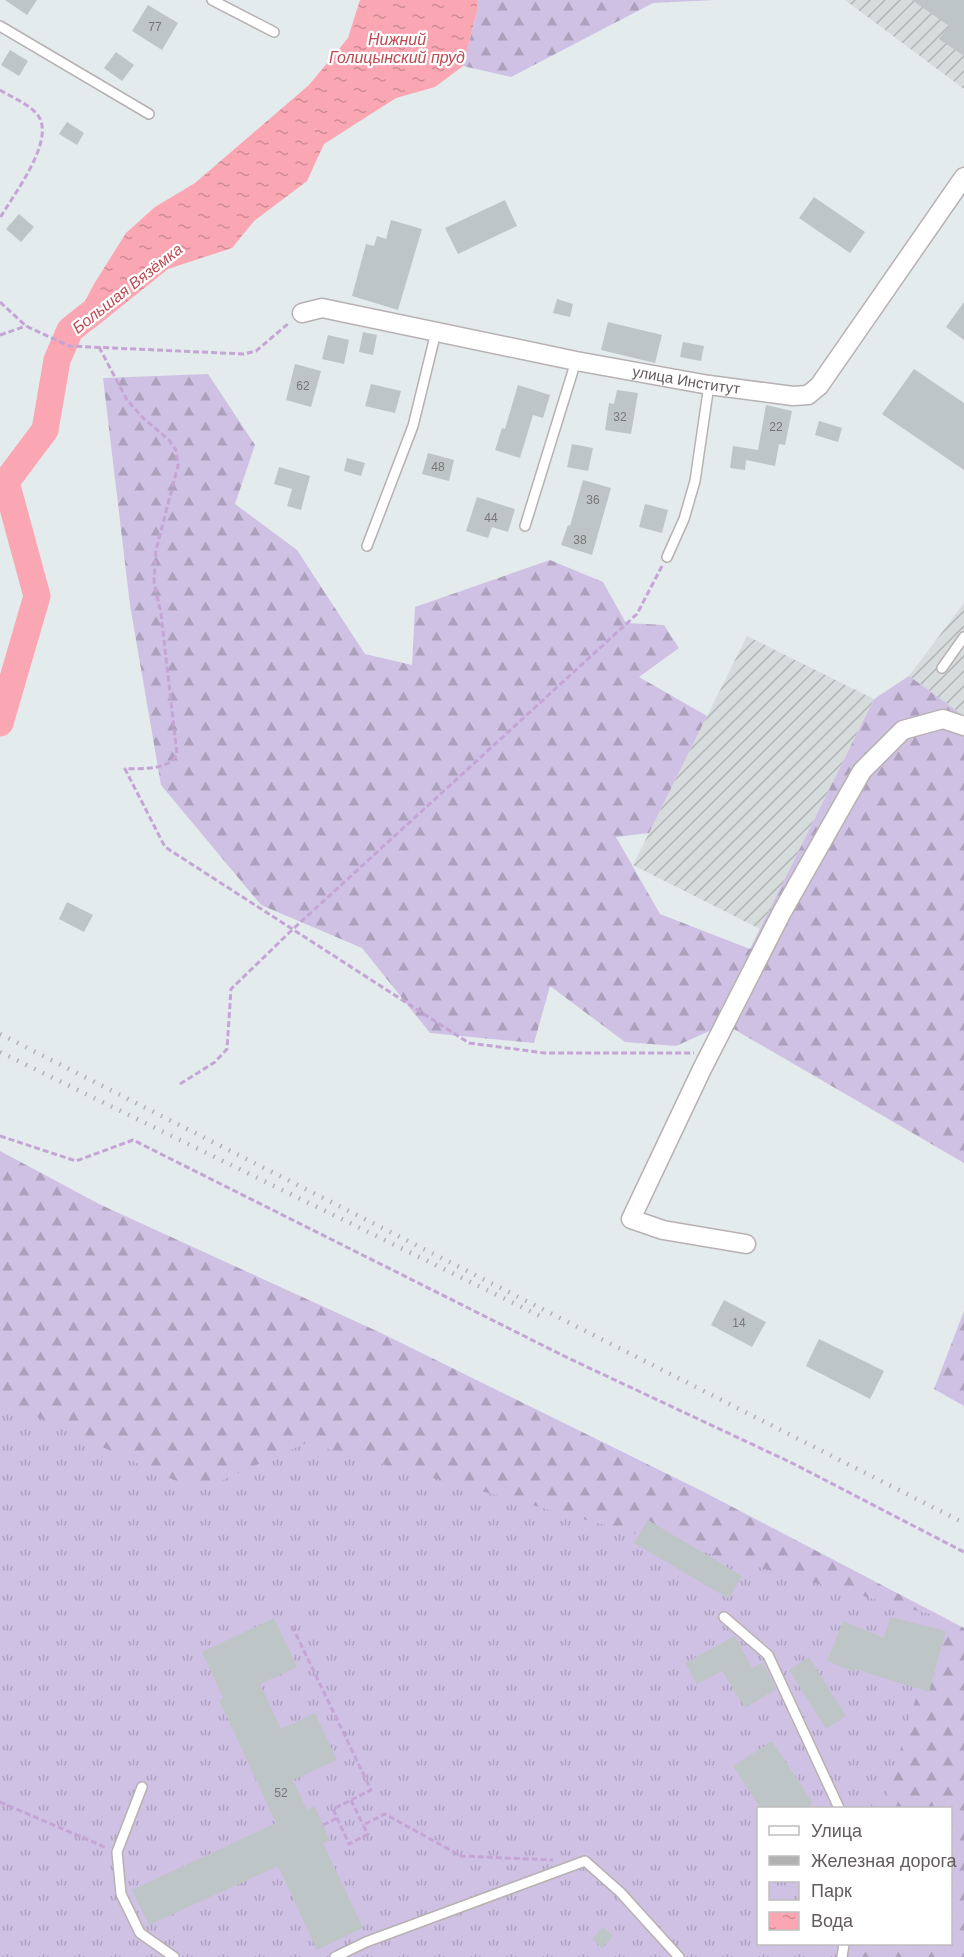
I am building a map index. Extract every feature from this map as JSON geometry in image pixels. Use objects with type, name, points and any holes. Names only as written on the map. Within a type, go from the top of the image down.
[{"type":"street","name":"улица Институт","points":[[302,313],[322,308],[576,361],[709,384],[793,396],[808,395],[819,386],[964,177]]},
{"type":"street","points":[[746,1244],[663,1230],[631,1219],[782,912],[862,771],[903,730],[943,719],[964,726]]},
{"type":"lane","points":[[212,0],[274,32]]},
{"type":"lane","points":[[0,26],[149,114]]},
{"type":"lane","points":[[367,546],[413,426],[436,332]]},
{"type":"lane","points":[[525,526],[576,361]]},
{"type":"lane","points":[[667,557],[684,519],[695,481],[709,384]]},
{"type":"lane","points":[[942,668],[964,637]]},
{"type":"lane","points":[[724,1617],[768,1655],[838,1807]]},
{"type":"lane","points":[[142,1787],[117,1852],[121,1894],[140,1933],[174,1957]]},
{"type":"lane","points":[[335,1957],[366,1942],[585,1862],[620,1892],[679,1957]]},
{"type":"path","points":[[0,90],[35,112],[42,122],[43,135],[38,153],[0,218]]},
{"type":"path","points":[[0,302],[26,326],[69,346],[244,354],[256,351],[302,313]]},
{"type":"path","points":[[0,335],[26,326]]},
{"type":"path","points":[[99,347],[127,400],[142,417],[169,440],[176,450],[178,466],[156,550],[154,582],[161,614],[177,754],[174,761],[168,765],[125,769],[165,847],[469,1043],[545,1053],[711,1053]]},
{"type":"path","points":[[180,1084],[215,1062],[227,1049],[231,989],[292,930],[637,614],[667,557]]},
{"type":"path","points":[[0,1136],[76,1161],[133,1140],[568,1358],[792,1463],[964,1552]]},
{"type":"path","points":[[292,1626],[371,1790],[351,1800],[333,1809],[349,1844],[368,1834],[351,1800]]},
{"type":"path","points":[[0,1802],[117,1852]]},
{"type":"path","points":[[363,1825],[385,1815],[461,1856],[585,1862]]},
{"type":"path","points":[[323,1825],[337,1818]]},
{"type":"shaded area","points":[[845,0],[964,0],[964,89]]},
{"type":"shaded area","points":[[964,603],[964,716],[909,676]]},
{"type":"shaded area","points":[[747,636],[874,699],[760,929],[633,865]]},
{"type":"green space","points":[[477,0],[716,0],[653,3],[511,77],[463,66],[477,11]]},
{"type":"green space","points":[[208,374],[255,445],[235,504],[297,550],[365,654],[412,665],[415,607],[550,560],[603,582],[626,623],[664,625],[679,648],[639,677],[707,716],[649,833],[616,837],[660,914],[750,949],[874,699],[909,676],[964,716],[964,1163],[725,1024],[676,1046],[625,1042],[550,986],[534,1043],[430,1033],[362,948],[261,905],[161,785],[130,605],[103,378]]},
{"type":"green space","points":[[0,1151],[101,1205],[379,1332],[702,1491],[964,1628],[964,1957],[0,1957]]},
{"type":"green space","points":[[964,1311],[964,1406],[934,1389]]},
{"type":"green space","points":[[0,1400],[198,1491],[306,1443],[940,1617],[883,1807],[757,1807],[757,1945],[842,1945],[838,1957],[0,1957]]},
{"type":"water","name":"Нижний Голицынский пруд","points":[[360,0],[477,0],[477,11],[463,66],[435,87],[396,98],[324,144],[307,181],[254,221],[232,248],[168,269],[97,326],[70,330],[94,284],[126,233],[155,207],[195,183],[309,85],[348,38]]},
{"type":"building","points":[[5,0],[37,0],[27,15]]},
{"type":"building","points":[[912,0],[964,0],[964,56],[939,39],[949,26]]},
{"type":"building","points":[[148,5],[178,23],[162,50],[132,31]]},
{"type":"building","points":[[10,50],[28,61],[19,76],[1,65]]},
{"type":"building","points":[[116,52],[134,65],[122,81],[104,68]]},
{"type":"building","points":[[67,122],[84,133],[77,145],[59,134]]},
{"type":"building","points":[[814,197],[865,232],[850,253],[799,218]]},
{"type":"building","points":[[505,200],[517,226],[458,254],[445,228]]},
{"type":"building","points":[[19,214],[34,227],[21,242],[6,229]]},
{"type":"building","points":[[391,220],[422,229],[398,310],[352,296],[366,244],[374,246],[377,236],[386,239]]},
{"type":"building","points":[[557,299],[573,304],[570,317],[553,313]]},
{"type":"building","points":[[964,302],[964,340],[946,327]]},
{"type":"building","points":[[608,322],[662,335],[655,363],[601,350]]},
{"type":"building","points":[[363,332],[377,335],[373,355],[359,352]]},
{"type":"building","points":[[328,335],[349,340],[344,364],[322,359]]},
{"type":"building","points":[[683,342],[704,346],[701,361],[680,357]]},
{"type":"building","points":[[295,364],[321,371],[311,407],[286,400]]},
{"type":"building","points":[[914,369],[964,403],[964,470],[882,414]]},
{"type":"building","points":[[371,384],[401,391],[395,413],[365,406]]},
{"type":"building","points":[[518,385],[550,395],[543,418],[533,415],[520,458],[495,450],[502,428],[505,429]]},
{"type":"building","points":[[617,390],[638,393],[631,434],[605,430],[609,403],[614,404]]},
{"type":"building","points":[[766,405],[792,411],[785,445],[779,444],[775,466],[746,460],[745,470],[730,468],[733,446],[758,450]]},
{"type":"building","points":[[819,421],[842,428],[838,442],[815,435]]},
{"type":"building","points":[[572,444],[593,448],[588,471],[567,467]]},
{"type":"building","points":[[428,453],[454,460],[449,481],[422,474]]},
{"type":"building","points":[[347,458],[365,463],[361,476],[344,471]]},
{"type":"building","points":[[279,467],[310,476],[301,510],[287,506],[292,489],[274,484]]},
{"type":"building","points":[[583,480],[611,488],[592,555],[561,545],[568,525],[570,526]]},
{"type":"building","points":[[477,497],[515,509],[508,532],[492,527],[488,538],[466,531]]},
{"type":"building","points":[[645,504],[668,510],[662,533],[639,527]]},
{"type":"building","points":[[67,902],[93,915],[84,932],[59,919]]},
{"type":"building","points":[[724,1300],[766,1322],[752,1347],[711,1325]]},
{"type":"building","points":[[819,1339],[884,1371],[870,1399],[806,1366]]},
{"type":"building","points":[[648,1520],[742,1576],[729,1599],[634,1543]]},
{"type":"building","points":[[890,1617],[946,1631],[929,1692],[855,1669],[854,1672],[827,1661],[843,1621],[884,1638]]},
{"type":"building","points":[[274,1618],[297,1667],[260,1684],[281,1729],[315,1713],[337,1760],[293,1780],[307,1810],[314,1806],[330,1840],[323,1843],[363,1928],[317,1950],[278,1866],[149,1925],[132,1890],[276,1823],[219,1700],[223,1698],[202,1652]]},
{"type":"building","points":[[735,1636],[752,1668],[763,1662],[776,1689],[745,1708],[722,1671],[697,1684],[685,1663]]},
{"type":"building","points":[[809,1657],[846,1716],[826,1729],[789,1670]]},
{"type":"building","points":[[772,1741],[813,1803],[807,1807],[760,1807],[733,1766]]},
{"type":"building","points":[[603,1927],[613,1936],[602,1948],[592,1939]]},
{"type":"waterway","name":"Большая Вязёмка","points":[[0,723],[37,596],[6,482],[45,430],[57,360],[70,330],[99,307]]},
{"type":"railway","points":[[0,1034],[964,1523]]},
{"type":"railway","points":[[0,1052],[542,1317]]}]
